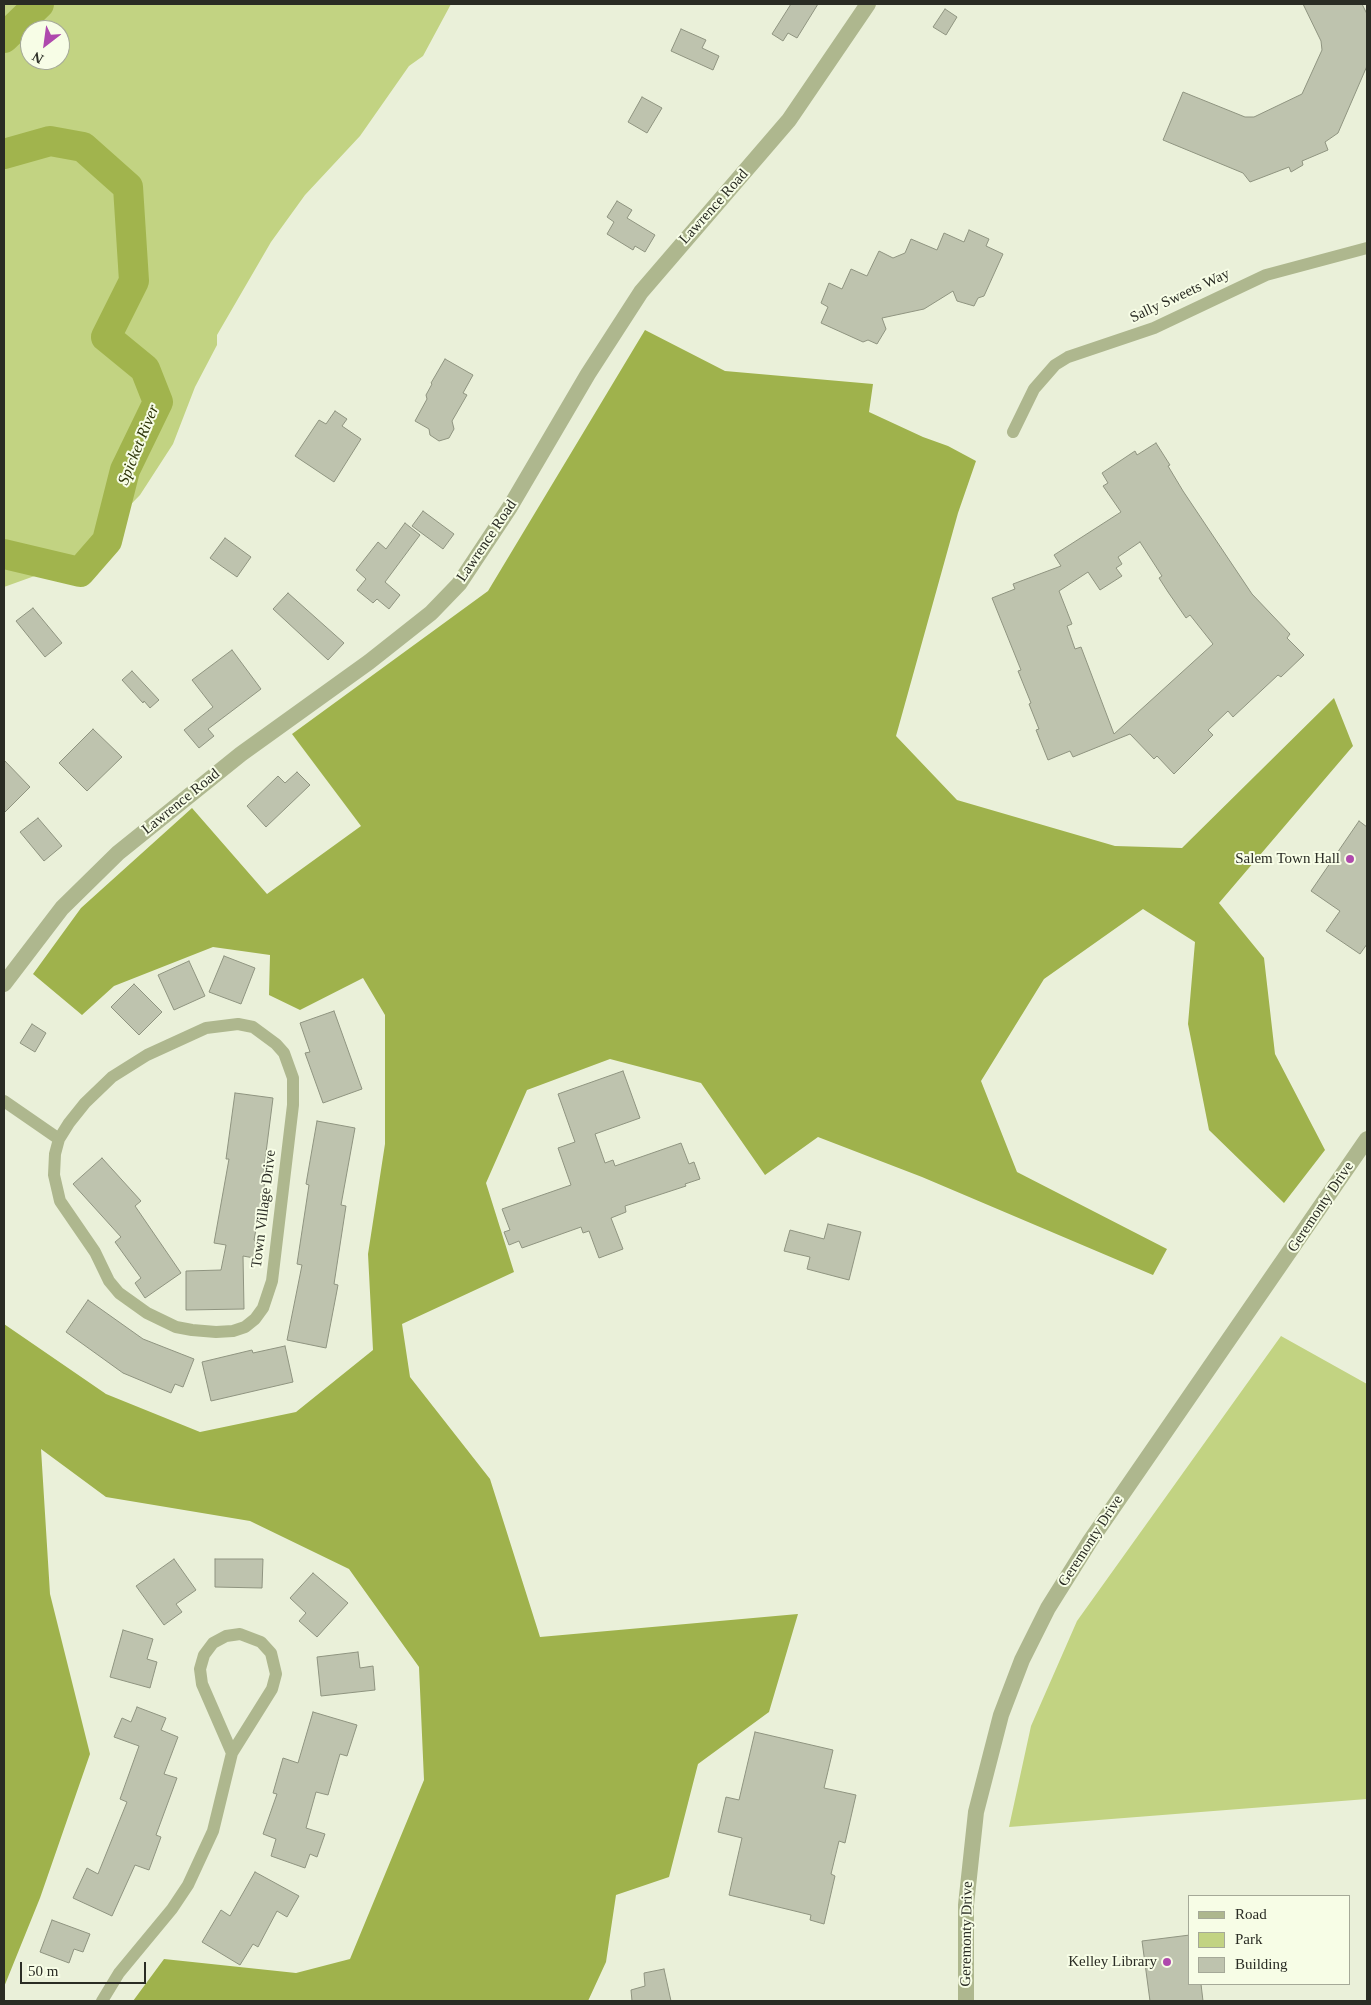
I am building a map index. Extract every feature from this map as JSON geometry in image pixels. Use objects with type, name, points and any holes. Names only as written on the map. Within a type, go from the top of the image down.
[{"type":"street","name":"Lawrence Road","points":[[4,984],[62,908],[118,853],[241,754],[369,662],[431,613],[459,584],[510,507],[588,374],[641,292],[789,120],[868,4]]},
{"type":"street","name":"Sally Sweets Way","points":[[1013,432],[1034,389],[1056,365],[1068,357],[1154,328],[1266,275],[1367,248]]},
{"type":"street","name":"Town Village Drive","points":[[238,1024],[253,1027],[276,1044],[284,1053],[290,1067],[293,1078],[293,1105],[272,1281],[269,1296],[255,1319],[245,1327],[233,1331],[184,1328],[147,1313],[119,1293],[109,1281],[95,1252],[60,1200],[54,1175],[59,1139],[85,1103],[112,1077],[147,1055],[206,1028],[238,1024]]},
{"type":"street","points":[[4,1100],[59,1139]]},
{"type":"street","name":"Geremonty Drive","points":[[966,2001],[966,1905],[976,1812],[998,1724],[1022,1660],[1048,1608],[1090,1541],[1367,1139]]},
{"type":"street","points":[[102,2001],[119,1973],[168,1914],[188,1885],[213,1831],[232,1753],[272,1689],[276,1674],[274,1660],[266,1647],[254,1638],[240,1634],[226,1636],[213,1643],[204,1655],[200,1669],[202,1684],[232,1753]]},
{"type":"green space","points":[[4,4],[451,4],[423,56],[409,66],[360,136],[305,195],[271,242],[217,335],[217,345],[195,387],[173,444],[140,495],[97,539],[68,564],[4,587]]},
{"type":"green space","points":[[645,330],[725,371],[873,384],[869,412],[923,437],[948,446],[976,461],[958,513],[896,736],[957,800],[1115,846],[1182,848],[1334,698],[1353,746],[1219,903],[1264,958],[1275,1054],[1325,1150],[1284,1203],[1209,1130],[1188,1024],[1195,942],[1143,909],[1044,979],[981,1081],[1017,1172],[1167,1249],[1153,1275],[922,1177],[818,1137],[765,1175],[701,1083],[610,1059],[527,1090],[486,1183],[514,1272],[402,1324],[410,1377],[490,1479],[540,1637],[798,1614],[769,1712],[698,1764],[669,1877],[616,1895],[606,1962],[588,2001],[133,2001],[164,1959],[296,1973],[350,1959],[424,1780],[419,1667],[349,1569],[250,1521],[106,1497],[41,1449],[50,1594],[90,1754],[40,1898],[4,1987],[4,1324],[106,1394],[200,1432],[296,1412],[373,1350],[368,1254],[385,1144],[385,1015],[363,978],[300,1010],[269,995],[270,955],[213,947],[114,986],[82,1015],[33,974],[81,908],[192,808],[267,894],[361,826],[292,734],[488,591]]},
{"type":"green space","points":[[1281,1336],[1367,1384],[1367,1799],[1009,1827],[1031,1726],[1077,1621]]},
{"type":"building","points":[[791,4],[818,4],[797,38],[788,33],[783,41],[772,34]]},
{"type":"building","points":[[1303,4],[1362,4],[1367,14],[1367,66],[1338,133],[1325,142],[1328,150],[1302,161],[1303,165],[1291,172],[1289,167],[1250,182],[1243,173],[1163,140],[1183,92],[1245,117],[1254,117],[1302,94],[1322,50],[1321,41]]},
{"type":"building","points":[[945,9],[957,17],[946,35],[933,27]]},
{"type":"building","points":[[681,29],[706,40],[702,48],[719,56],[713,70],[671,51]]},
{"type":"building","points":[[642,97],[662,108],[647,133],[628,122]]},
{"type":"building","points":[[617,201],[632,210],[627,218],[655,235],[645,252],[635,246],[633,250],[607,234],[614,222],[607,217]]},
{"type":"building","points":[[969,230],[989,239],[986,246],[1003,254],[984,296],[978,298],[974,306],[957,301],[953,291],[924,309],[882,318],[886,329],[877,344],[868,340],[863,342],[821,323],[828,307],[821,303],[829,283],[842,289],[851,269],[867,276],[879,251],[893,258],[905,253],[911,239],[937,250],[944,233],[964,242]]},
{"type":"building","points":[[445,359],[473,375],[463,393],[467,395],[452,421],[454,429],[449,438],[439,441],[430,435],[429,429],[415,421],[427,399],[426,395],[431,383]]},
{"type":"building","points":[[335,411],[347,419],[342,426],[361,439],[334,482],[295,456],[319,420],[326,424]]},
{"type":"building","points":[[1156,443],[1183,491],[1252,594],[1290,634],[1287,638],[1304,655],[1281,677],[1278,675],[1233,717],[1228,711],[1208,730],[1213,735],[1174,774],[1157,756],[1154,759],[1130,734],[1073,757],[1070,751],[1048,760],[1036,730],[1039,729],[1029,704],[1031,703],[1018,671],[1021,670],[992,598],[1015,589],[1013,584],[1061,566],[1054,555],[1121,512],[1103,486],[1108,483],[1102,473],[1135,451],[1137,455]],"holes":[[[1140,542],[1162,576],[1159,578],[1186,618],[1190,615],[1213,644],[1114,734],[1081,647],[1075,649],[1067,626],[1072,624],[1059,591],[1088,572],[1100,590],[1122,576],[1116,568],[1122,564],[1118,557]]]},
{"type":"building","points":[[423,511],[454,534],[443,549],[412,526]]},
{"type":"building","points":[[405,523],[420,535],[385,582],[400,595],[389,609],[377,599],[373,603],[357,590],[366,579],[356,570],[378,542],[386,549]]},
{"type":"building","points":[[225,538],[251,557],[237,577],[210,558]]},
{"type":"building","points":[[288,593],[344,643],[328,660],[273,609]]},
{"type":"building","points":[[33,608],[62,643],[45,657],[16,621]]},
{"type":"building","points":[[232,650],[261,689],[208,729],[214,736],[199,748],[184,730],[213,707],[192,680]]},
{"type":"building","points":[[132,671],[159,700],[150,708],[122,680]]},
{"type":"building","points":[[93,729],[122,757],[87,791],[59,763]]},
{"type":"building","points":[[4,760],[30,787],[4,813]]},
{"type":"building","points":[[297,772],[310,785],[266,827],[247,806],[278,776],[285,783]]},
{"type":"building","points":[[38,818],[62,846],[44,861],[20,832]]},
{"type":"building","name":"Salem Town Hall","points":[[1359,821],[1367,827],[1367,944],[1360,954],[1326,931],[1340,911],[1311,891]]},
{"type":"building","points":[[224,956],[255,968],[241,1004],[209,992]]},
{"type":"building","points":[[189,961],[205,996],[174,1010],[158,975]]},
{"type":"building","points":[[134,984],[162,1012],[139,1035],[111,1007]]},
{"type":"building","points":[[334,1011],[362,1089],[323,1103],[305,1053],[310,1052],[300,1023]]},
{"type":"building","points":[[32,1024],[46,1033],[35,1052],[20,1043]]},
{"type":"building","points":[[623,1071],[640,1118],[595,1134],[605,1163],[613,1160],[615,1166],[681,1143],[689,1164],[694,1162],[700,1179],[685,1184],[686,1186],[625,1206],[626,1212],[611,1218],[623,1249],[599,1258],[589,1231],[583,1233],[581,1227],[522,1248],[519,1241],[509,1245],[504,1232],[510,1230],[502,1209],[571,1185],[558,1148],[575,1142],[558,1094]]},
{"type":"building","points":[[235,1093],[273,1098],[263,1176],[266,1176],[254,1240],[257,1241],[254,1258],[243,1256],[244,1309],[186,1310],[186,1271],[221,1270],[226,1245],[214,1243],[229,1159],[226,1159]]},
{"type":"building","points":[[317,1121],[355,1128],[341,1205],[346,1206],[334,1284],[338,1285],[326,1348],[287,1340],[302,1265],[297,1264],[309,1185],[306,1184]]},
{"type":"building","points":[[102,1158],[141,1201],[135,1206],[181,1273],[145,1298],[135,1283],[141,1278],[115,1242],[121,1237],[73,1184]]},
{"type":"building","points":[[828,1224],[861,1232],[849,1280],[807,1269],[810,1257],[784,1251],[790,1230],[824,1239]]},
{"type":"building","points":[[88,1300],[143,1339],[194,1359],[183,1387],[175,1384],[171,1393],[123,1373],[66,1332]]},
{"type":"building","points":[[285,1346],[293,1382],[211,1401],[202,1362],[252,1350],[253,1353]]},
{"type":"building","points":[[174,1559],[196,1590],[176,1604],[182,1612],[164,1625],[136,1586]]},
{"type":"building","points":[[215,1559],[263,1559],[262,1588],[215,1587]]},
{"type":"building","points":[[313,1573],[348,1603],[317,1637],[299,1621],[306,1613],[290,1598]]},
{"type":"building","points":[[123,1630],[153,1639],[147,1659],[157,1662],[150,1688],[110,1677]]},
{"type":"building","points":[[358,1652],[360,1668],[373,1666],[375,1690],[321,1696],[317,1657]]},
{"type":"building","points":[[137,1707],[166,1718],[161,1730],[178,1737],[164,1774],[177,1778],[156,1835],[161,1837],[149,1870],[135,1865],[112,1916],[73,1898],[87,1868],[98,1874],[127,1802],[120,1799],[139,1746],[114,1737],[122,1718],[131,1722]]},
{"type":"building","points":[[313,1712],[357,1725],[347,1756],[340,1754],[328,1795],[316,1792],[306,1828],[325,1834],[317,1857],[310,1854],[305,1868],[271,1856],[276,1839],[263,1834],[277,1794],[273,1793],[283,1758],[298,1763]]},
{"type":"building","points":[[755,1732],[833,1750],[824,1788],[856,1795],[845,1843],[839,1841],[831,1874],[835,1876],[824,1924],[810,1920],[811,1915],[729,1895],[742,1838],[718,1832],[726,1797],[739,1800]]},
{"type":"building","points":[[255,1872],[299,1896],[287,1917],[277,1911],[258,1947],[253,1944],[240,1965],[202,1942],[221,1910],[230,1916]]},
{"type":"building","points":[[52,1920],[90,1934],[83,1952],[74,1949],[69,1963],[40,1952]]},
{"type":"building","name":"Kelley Library","points":[[1188,1935],[1188,1985],[1201,1985],[1203,2001],[1150,2001],[1142,1941]]},
{"type":"building","points":[[664,1969],[671,2001],[632,2001],[631,1990],[645,1986],[644,1973]]},
{"type":"waterway","name":"Spicket River","points":[[4,38],[39,4]]},
{"type":"waterway","name":"Spicket River","points":[[4,154],[50,141],[83,147],[128,187],[134,281],[106,337],[145,369],[158,402],[125,470],[107,541],[80,572],[4,554]]},
{"type":"place","name":"Salem Town Hall","points":[[1350,859]]},
{"type":"place","name":"Kelley Library","points":[[1167,1962]]}]
